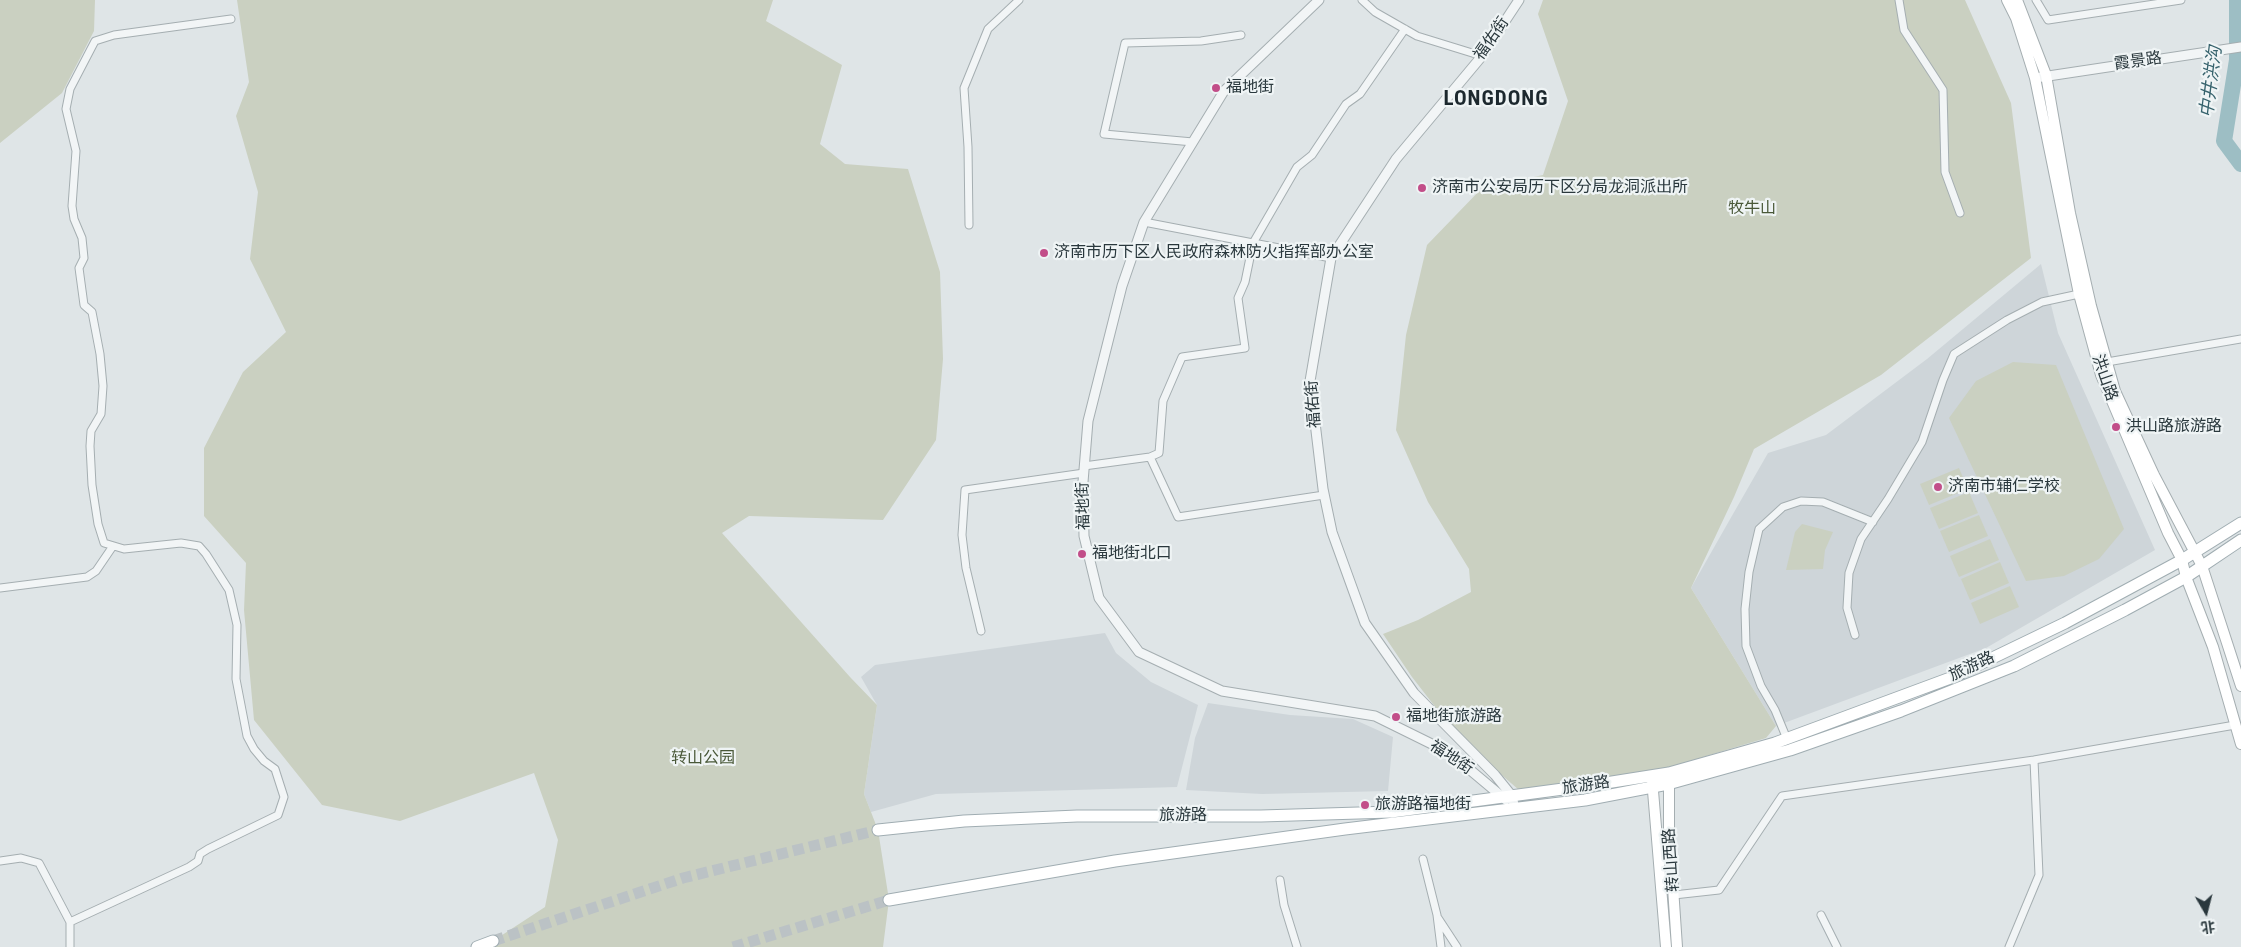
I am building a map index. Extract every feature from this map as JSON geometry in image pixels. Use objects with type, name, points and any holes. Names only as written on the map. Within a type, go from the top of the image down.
[{"type":"main road","name":"洪山路","points":[[2007,0],[2040,76],[2079,294],[2101,376],[2157,507],[2182,560],[2186,577],[2213,647],[2238,724],[2241,744]]},
{"type":"main road","name":"洪山路","points":[[2017,0],[2040,76],[2091,306],[2115,390],[2193,552],[2202,566],[2241,686]]},
{"type":"main road","name":"旅游路","points":[[1668,778],[1787,739],[1953,677],[2065,623],[2182,560],[2241,523]]},
{"type":"main road","name":"旅游路","points":[[878,830],[964,821],[1077,816],[1261,816],[1391,812],[1507,796],[1668,778],[1790,750],[1901,711],[2005,669],[2125,610],[2186,577],[2241,540]]},
{"type":"main road","name":"转山西路","points":[[1668,778],[1669,828],[1677,947]]},
{"type":"main road","name":"旅游路","points":[[889,900],[1115,861],[1345,829],[1585,800],[1653,780]]},
{"type":"main road","name":"转山西路","points":[[1653,780],[1657,854],[1666,947]]},
{"type":"main road","points":[[477,947],[493,940]]},
{"type":"street","points":[[969,225],[968,147],[964,88],[988,29],[1019,0]]},
{"type":"street","name":"福地街","points":[[1319,0],[1224,91],[1144,222],[1122,286],[1088,421],[1084,469],[1084,536],[1099,598],[1139,652],[1222,690],[1375,716],[1450,753],[1507,796]]},
{"type":"street","points":[[1362,0],[1375,12],[1417,36],[1482,56]]},
{"type":"street","name":"福佑街","points":[[1515,809],[1495,775],[1414,693],[1365,623],[1332,532],[1324,495],[1310,381],[1330,258],[1396,159],[1482,56],[1519,0]]},
{"type":"street","points":[[1899,0],[1904,30],[1943,90],[1945,172],[1960,213]]},
{"type":"street","points":[[2036,0],[2048,20],[2181,0]]},
{"type":"street","points":[[70,922],[188,868],[198,861],[200,854],[208,849],[278,815],[284,797],[275,769],[264,761],[254,749],[247,736],[236,680],[237,626],[229,590],[206,554],[199,546],[181,543],[124,549],[104,543],[98,524],[92,481],[91,431],[102,414],[103,386],[100,354],[92,312],[84,305],[79,268],[84,258],[82,238],[74,219],[72,206],[76,151],[66,109],[70,89],[95,41],[114,35],[231,19]]},
{"type":"street","points":[[982,631],[966,568],[962,535],[965,490],[1150,457],[1159,453],[1163,401],[1182,357],[1245,348],[1238,298],[1245,282],[1253,243],[1297,167],[1312,155],[1346,104],[1360,94],[1405,29]]},
{"type":"street","points":[[1193,142],[1104,134],[1125,42],[1202,41],[1241,35]]},
{"type":"street","name":"霞景路","points":[[2040,76],[2241,48]]},
{"type":"street","points":[[1144,222],[1330,258]]},
{"type":"street","points":[[1855,635],[1847,608],[1849,573],[1861,539],[1922,442],[1954,354],[2007,320],[2042,302],[2079,294]]},
{"type":"street","points":[[2107,362],[2241,340]]},
{"type":"street","points":[[1150,457],[1178,517],[1324,495]]},
{"type":"street","points":[[1787,739],[1775,710],[1761,686],[1746,646],[1745,609],[1749,572],[1759,529],[1783,507],[1801,500],[1823,502],[1873,522]]},
{"type":"street","points":[[0,588],[87,577],[96,571],[113,546]]},
{"type":"street","points":[[1674,895],[1719,890],[1782,796],[2034,760],[2238,724]]},
{"type":"street","points":[[2009,947],[2039,875],[2034,760]]},
{"type":"street","points":[[0,861],[21,858],[39,864],[70,922],[70,947]]},
{"type":"street","points":[[1423,859],[1436,915],[1441,947]]},
{"type":"street","points":[[1280,880],[1284,905],[1298,947]]},
{"type":"street","points":[[1436,915],[1457,947]]},
{"type":"street","points":[[1821,915],[1837,947]]},
{"type":"shaded area","name":"济南市辅仁学校","points":[[2041,264],[2058,333],[2155,550],[1986,648],[1776,726],[1691,588],[1768,453],[1826,435],[1927,359]]},
{"type":"shaded area","points":[[1105,633],[1116,653],[1151,682],[1198,705],[1177,787],[936,794],[871,812],[864,794],[877,705],[861,677],[875,665]]},
{"type":"shaded area","points":[[1208,703],[1290,715],[1353,719],[1393,737],[1388,791],[1262,794],[1186,790],[1195,738]]},
{"type":"green space","points":[[0,0],[95,0],[94,31],[62,93],[0,143]]},
{"type":"green space","name":"转山公园","points":[[237,0],[773,0],[766,21],[842,65],[820,144],[845,164],[908,169],[940,272],[943,359],[936,440],[883,520],[749,516],[722,533],[877,705],[864,794],[878,830],[889,900],[883,947],[491,947],[493,941],[545,907],[558,840],[534,773],[400,821],[322,805],[254,720],[244,610],[246,563],[204,516],[204,448],[243,372],[286,332],[250,259],[258,192],[236,116],[249,82]]},
{"type":"green space","name":"牧牛山","points":[[1543,0],[1965,0],[2011,103],[2031,258],[1881,375],[1754,449],[1734,497],[1691,588],[1776,726],[1766,738],[1657,771],[1519,790],[1489,764],[1440,713],[1412,677],[1383,634],[1418,620],[1471,592],[1469,569],[1428,502],[1396,430],[1406,335],[1427,245],[1482,188],[1543,175],[1568,101],[1538,14]]},
{"type":"green space","points":[[2013,362],[2056,365],[2124,529],[2099,559],[2064,576],[2026,581],[1949,418],[1976,381]]},
{"type":"green space","points":[[1959,468],[1968,489],[1929,505],[1920,484]]},
{"type":"green space","points":[[1969,492],[1978,513],[1939,529],[1930,508]]},
{"type":"green space","points":[[1979,515],[1988,536],[1949,552],[1940,531]]},
{"type":"green space","points":[[1802,524],[1833,532],[1825,550],[1823,569],[1786,570],[1795,532]]},
{"type":"green space","points":[[1990,539],[1999,560],[1959,577],[1950,556]]},
{"type":"green space","points":[[2000,562],[2009,583],[1970,600],[1961,579]]},
{"type":"green space","points":[[2010,586],[2019,607],[1980,624],[1971,603]]},
{"type":"waterway","name":"中井洪沟","points":[[2237,0],[2237,60],[2224,141],[2241,164]]},
{"type":"tunnel","points":[[493,941],[683,878],[878,830]]},
{"type":"tunnel","points":[[733,947],[889,900]]},
{"type":"place","name":"福地街","points":[[1216,88]]},
{"type":"place","name":"济南市公安局历下区分局龙洞派出所","points":[[1422,188]]},
{"type":"place","name":"济南市历下区人民政府森林防火指挥部办公室","points":[[1044,253]]},
{"type":"place","name":"洪山路旅游路","points":[[2116,427]]},
{"type":"place","name":"济南市辅仁学校","points":[[1938,487]]},
{"type":"place","name":"福地街北口","points":[[1082,554]]},
{"type":"place","name":"福地街旅游路","points":[[1396,717]]},
{"type":"place","name":"旅游路福地街","points":[[1365,805]]},
{"type":"district","name":"LONGDONG","points":[[1496,100]]}]
